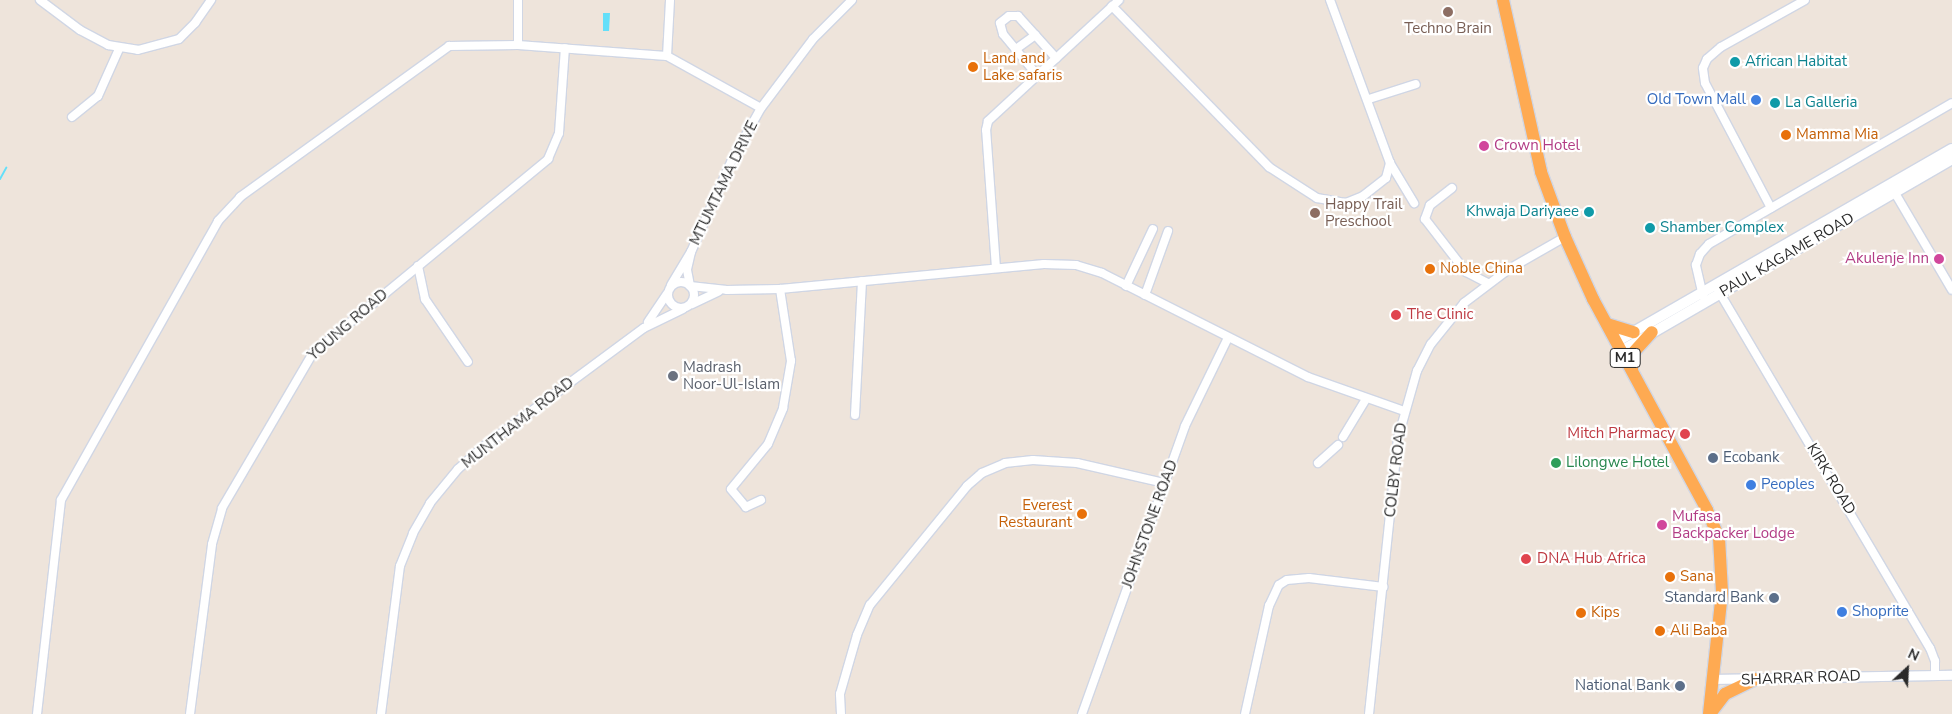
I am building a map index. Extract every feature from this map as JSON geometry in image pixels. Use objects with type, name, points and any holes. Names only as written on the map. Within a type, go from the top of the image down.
[{"type":"highway","name":"M1","points":[[1503,0],[1541,172],[1565,237],[1606,324],[1719,538],[1723,570],[1722,592],[1711,679],[1709,714]]},
{"type":"highway","points":[[1606,324],[1634,332]]},
{"type":"highway","points":[[1632,371],[1633,353],[1652,332]]},
{"type":"highway","points":[[1709,714],[1725,694],[1756,679]]},
{"type":"main road","points":[[1893,189],[1952,149]]},
{"type":"main road","name":"PAUL KAGAME ROAD","points":[[1619,346],[1652,332],[1718,290],[1893,189],[1952,159]]},
{"type":"main road","points":[[1619,346],[1634,332],[1703,299]]},
{"type":"street","points":[[40,0],[80,30],[119,49],[151,48],[179,39],[195,23],[212,0]]},
{"type":"street","points":[[518,0],[518,45]]},
{"type":"street","points":[[667,56],[670,0]]},
{"type":"street","name":"MTUMTAMA DRIVE","points":[[691,252],[732,160],[761,108],[813,39],[852,0]]},
{"type":"street","points":[[996,268],[986,130],[992,116],[1119,0]]},
{"type":"street","points":[[1330,0],[1369,99],[1390,163],[1414,203]]},
{"type":"street","points":[[1771,208],[1705,83],[1703,68],[1707,59],[1720,47],[1805,0]]},
{"type":"street","points":[[1112,6],[1269,167],[1304,192],[1325,202],[1355,201],[1386,178],[1390,163]]},
{"type":"street","points":[[1037,75],[1000,29],[1000,23],[1008,16],[1018,16],[1056,58]]},
{"type":"street","points":[[1016,49],[1035,35]]},
{"type":"street","points":[[37,714],[61,500],[223,214],[240,197],[318,143],[449,46],[518,45],[667,56],[761,108]]},
{"type":"street","name":"YOUNG ROAD","points":[[190,714],[212,544],[222,508],[306,361],[320,345],[548,159],[558,133],[565,48]]},
{"type":"street","points":[[72,117],[98,96],[119,49]]},
{"type":"street","points":[[1369,99],[1416,84]]},
{"type":"street","points":[[1703,299],[1696,265],[1703,249],[1952,102]]},
{"type":"street","points":[[1452,188],[1430,205],[1425,219],[1466,272],[1488,283]]},
{"type":"street","points":[[1893,189],[1952,290]]},
{"type":"street","points":[[1126,286],[1153,229]]},
{"type":"street","points":[[1145,295],[1168,231]]},
{"type":"street","name":"COLBY ROAD","points":[[1369,714],[1404,411],[1420,365],[1431,344],[1464,303],[1488,283],[1565,237]]},
{"type":"street","points":[[644,328],[667,294],[691,252]]},
{"type":"street","points":[[691,252],[687,270],[694,295],[691,304]]},
{"type":"street","points":[[671,285],[679,282],[690,286],[727,290],[780,289],[996,268],[1076,265],[1145,295],[1308,377],[1404,411]]},
{"type":"street","points":[[418,266],[425,299],[468,362]]},
{"type":"street","points":[[855,416],[862,281]]},
{"type":"street","points":[[761,500],[746,507],[731,489],[768,444],[783,408],[790,361],[780,289]]},
{"type":"street","points":[[644,328],[708,295],[727,290]]},
{"type":"street","name":"KIRK ROAD","points":[[1718,290],[1930,648],[1935,661],[1934,675]]},
{"type":"street","points":[[667,294],[669,303],[683,309]]},
{"type":"street","name":"MUNTHAMA ROAD","points":[[381,714],[400,566],[413,533],[430,503],[458,468],[483,447],[644,328]]},
{"type":"street","name":"JOHNSTONE ROAD","points":[[1082,714],[1194,404],[1228,338]]},
{"type":"street","points":[[1343,437],[1366,399]]},
{"type":"street","points":[[1318,463],[1338,445]]},
{"type":"street","points":[[840,714],[840,694],[857,635],[870,605],[967,486],[982,474],[1005,464],[1033,460],[1077,463],[1164,483]]},
{"type":"street","points":[[1245,714],[1269,606],[1279,585],[1288,580],[1310,578],[1383,588]]},
{"type":"street","name":"SHARRAR ROAD","points":[[1711,679],[1952,674]]},
{"type":"water","points":[[603,13],[610,13],[609,31],[603,31]]},
{"type":"waterway","points":[[0,179],[6,168]]},
{"type":"place","name":"Techno Brain","points":[[1448,12]]},
{"type":"place","name":"African Habitat","points":[[1735,62]]},
{"type":"place","name":"Land and Lake safaris","points":[[973,67]]},
{"type":"place","name":"Old Town Mall","points":[[1756,100]]},
{"type":"place","name":"La Galleria","points":[[1775,103]]},
{"type":"place","name":"Mamma Mia","points":[[1786,135]]},
{"type":"place","name":"Crown Hotel","points":[[1484,146]]},
{"type":"place","name":"Khwaja Dariyaee","points":[[1589,212]]},
{"type":"place","name":"Happy Trail Preschool","points":[[1315,213]]},
{"type":"place","name":"Shamber Complex","points":[[1650,228]]},
{"type":"place","name":"Akulenje Inn","points":[[1939,259]]},
{"type":"place","name":"Noble China","points":[[1430,269]]},
{"type":"place","name":"The Clinic","points":[[1396,315]]},
{"type":"place","name":"Madrash Noor-Ul-Islam","points":[[673,376]]},
{"type":"place","name":"Mitch Pharmacy","points":[[1685,434]]},
{"type":"place","name":"Ecobank","points":[[1713,458]]},
{"type":"place","name":"Lilongwe Hotel","points":[[1556,463]]},
{"type":"place","name":"Peoples","points":[[1751,485]]},
{"type":"place","name":"Everest Restaurant","points":[[1082,514]]},
{"type":"place","name":"Mufasa Backpacker Lodge","points":[[1662,525]]},
{"type":"place","name":"DNA Hub Africa","points":[[1526,559]]},
{"type":"place","name":"Sana","points":[[1670,577]]},
{"type":"place","name":"Standard Bank","points":[[1774,598]]},
{"type":"place","name":"Shoprite","points":[[1842,612]]},
{"type":"place","name":"Kips","points":[[1581,613]]},
{"type":"place","name":"Ali Baba","points":[[1660,631]]},
{"type":"place","name":"National Bank","points":[[1680,686]]}]
